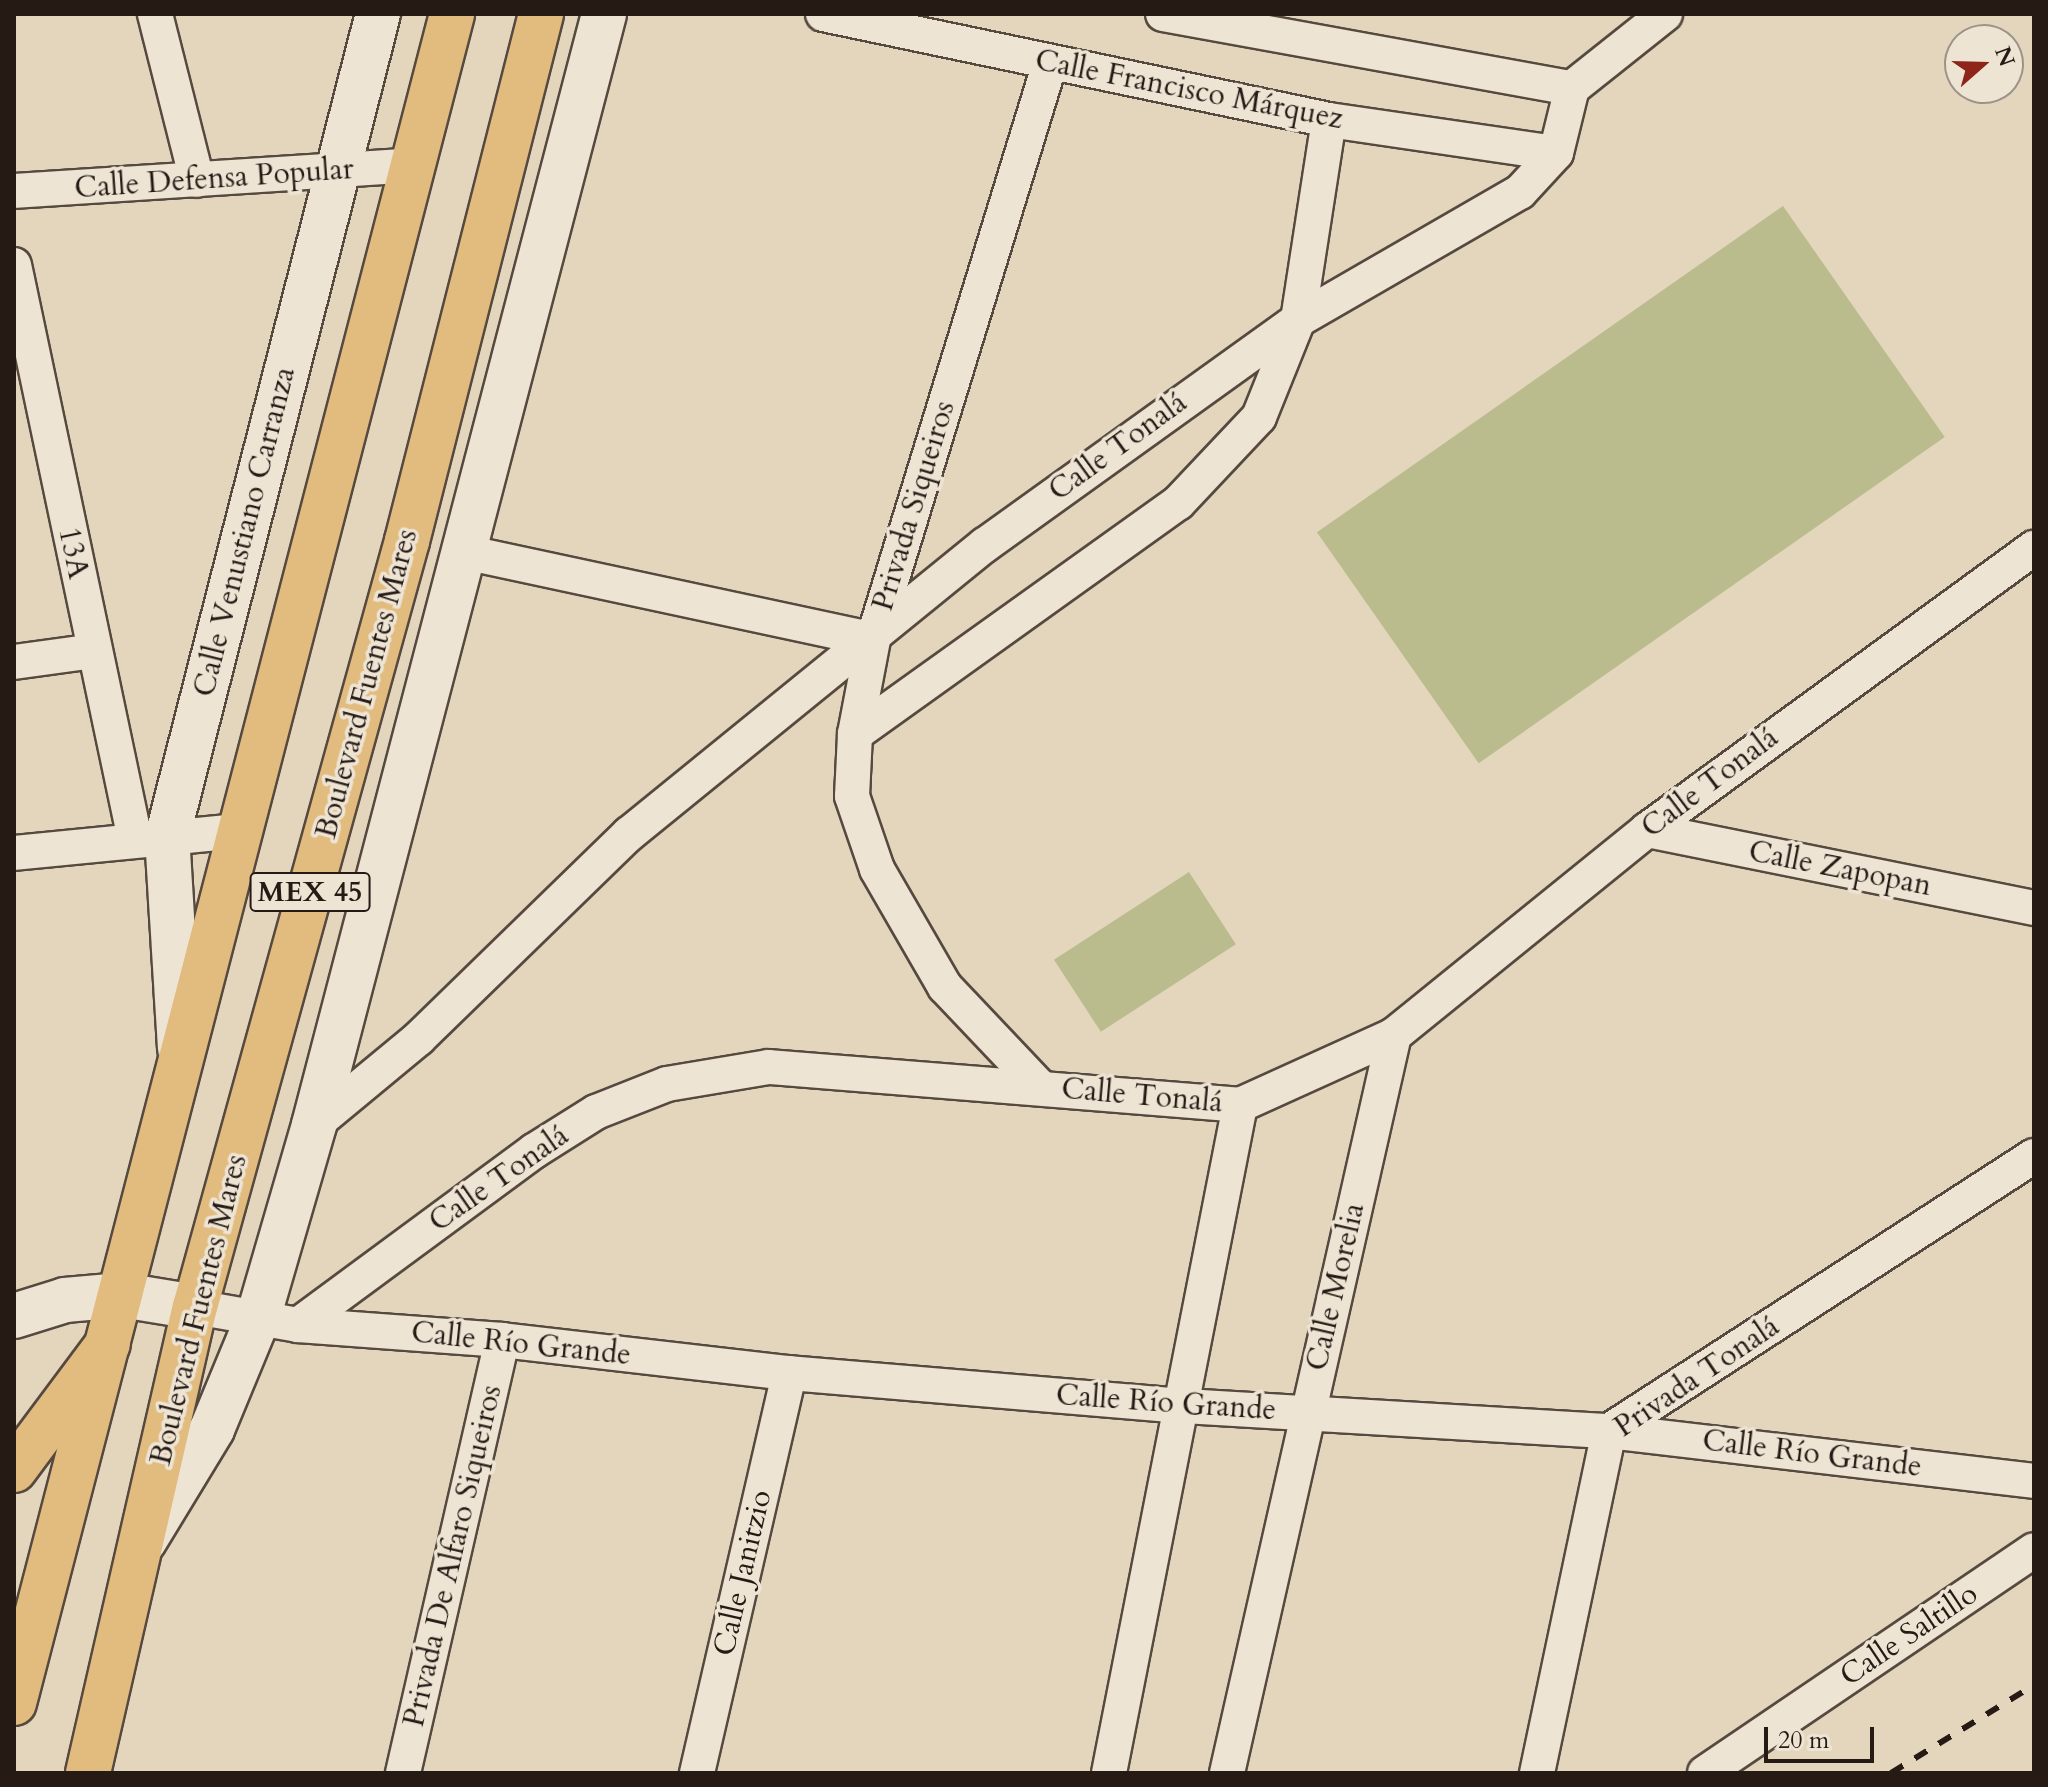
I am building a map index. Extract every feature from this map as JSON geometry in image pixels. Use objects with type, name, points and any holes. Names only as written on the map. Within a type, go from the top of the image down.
[{"type":"main road","name":"MEX 45","points":[[14,1703],[452,14]]},
{"type":"main road","name":"Boulevard Fuentes Mares","points":[[88,1773],[195,1307],[407,541],[541,14]]},
{"type":"main road","points":[[14,1470],[108,1344]]},
{"type":"street","points":[[155,14],[197,180]]},
{"type":"street","name":"Calle Venustiano Carranza","points":[[180,1056],[151,839],[378,14]]},
{"type":"street","points":[[140,1546],[278,1321],[314,1125],[604,14]]},
{"type":"street","name":"Calle Francisco Márquez","points":[[823,14],[1329,120],[1556,153]]},
{"type":"street","points":[[1163,14],[1201,18],[1572,88],[1665,14]]},
{"type":"street","name":"Privada Siqueiros","points":[[464,552],[873,640],[1050,63]]},
{"type":"street","name":"Calle Tonalá","points":[[314,1125],[419,1038],[629,834],[873,640],[985,545],[1298,320],[1520,192],[1556,153],[1572,88]]},
{"type":"street","points":[[855,734],[1178,503],[1259,417],[1298,320],[1329,120]]},
{"type":"street","name":"Calle Defensa Popular","points":[[14,191],[413,165]]},
{"type":"street","name":"13A","points":[[14,265],[94,651],[151,839]]},
{"type":"street","name":"Calle Tonalá","points":[[278,1321],[596,1112],[667,1084],[769,1067],[1240,1105],[1394,1035],[1647,830],[2034,548]]},
{"type":"street","points":[[873,640],[855,734],[852,796],[907,926],[945,987],[1040,1087]]},
{"type":"street","points":[[14,662],[94,651]]},
{"type":"street","name":"Calle Zapopan","points":[[1647,830],[2034,908]]},
{"type":"street","points":[[14,853],[239,831]]},
{"type":"street","name":"Calle Morelia","points":[[1227,1773],[1394,1035]]},
{"type":"street","points":[[1109,1773],[1184,1406],[1240,1105]]},
{"type":"street","name":"Privada Tonalá","points":[[1537,1773],[1609,1431],[2034,1156]]},
{"type":"street","points":[[14,1316],[65,1300],[122,1295],[278,1321]]},
{"type":"street","name":"Calle Río Grande","points":[[278,1321],[502,1340],[789,1373],[1184,1406],[1609,1431],[2034,1481]]},
{"type":"street","name":"Privada De Alfaro Siqueiros","points":[[403,1773],[502,1340]]},
{"type":"street","name":"Calle Janitzio","points":[[697,1773],[789,1373]]},
{"type":"street","name":"Calle Saltillo","points":[[1705,1773],[2034,1550]]},
{"type":"green space","points":[[1783,206],[1945,437],[1479,763],[1317,532]]},
{"type":"green space","points":[[1189,872],[1236,944],[1101,1032],[1054,960]]},
{"type":"railway","points":[[1891,1773],[2034,1685]]}]
